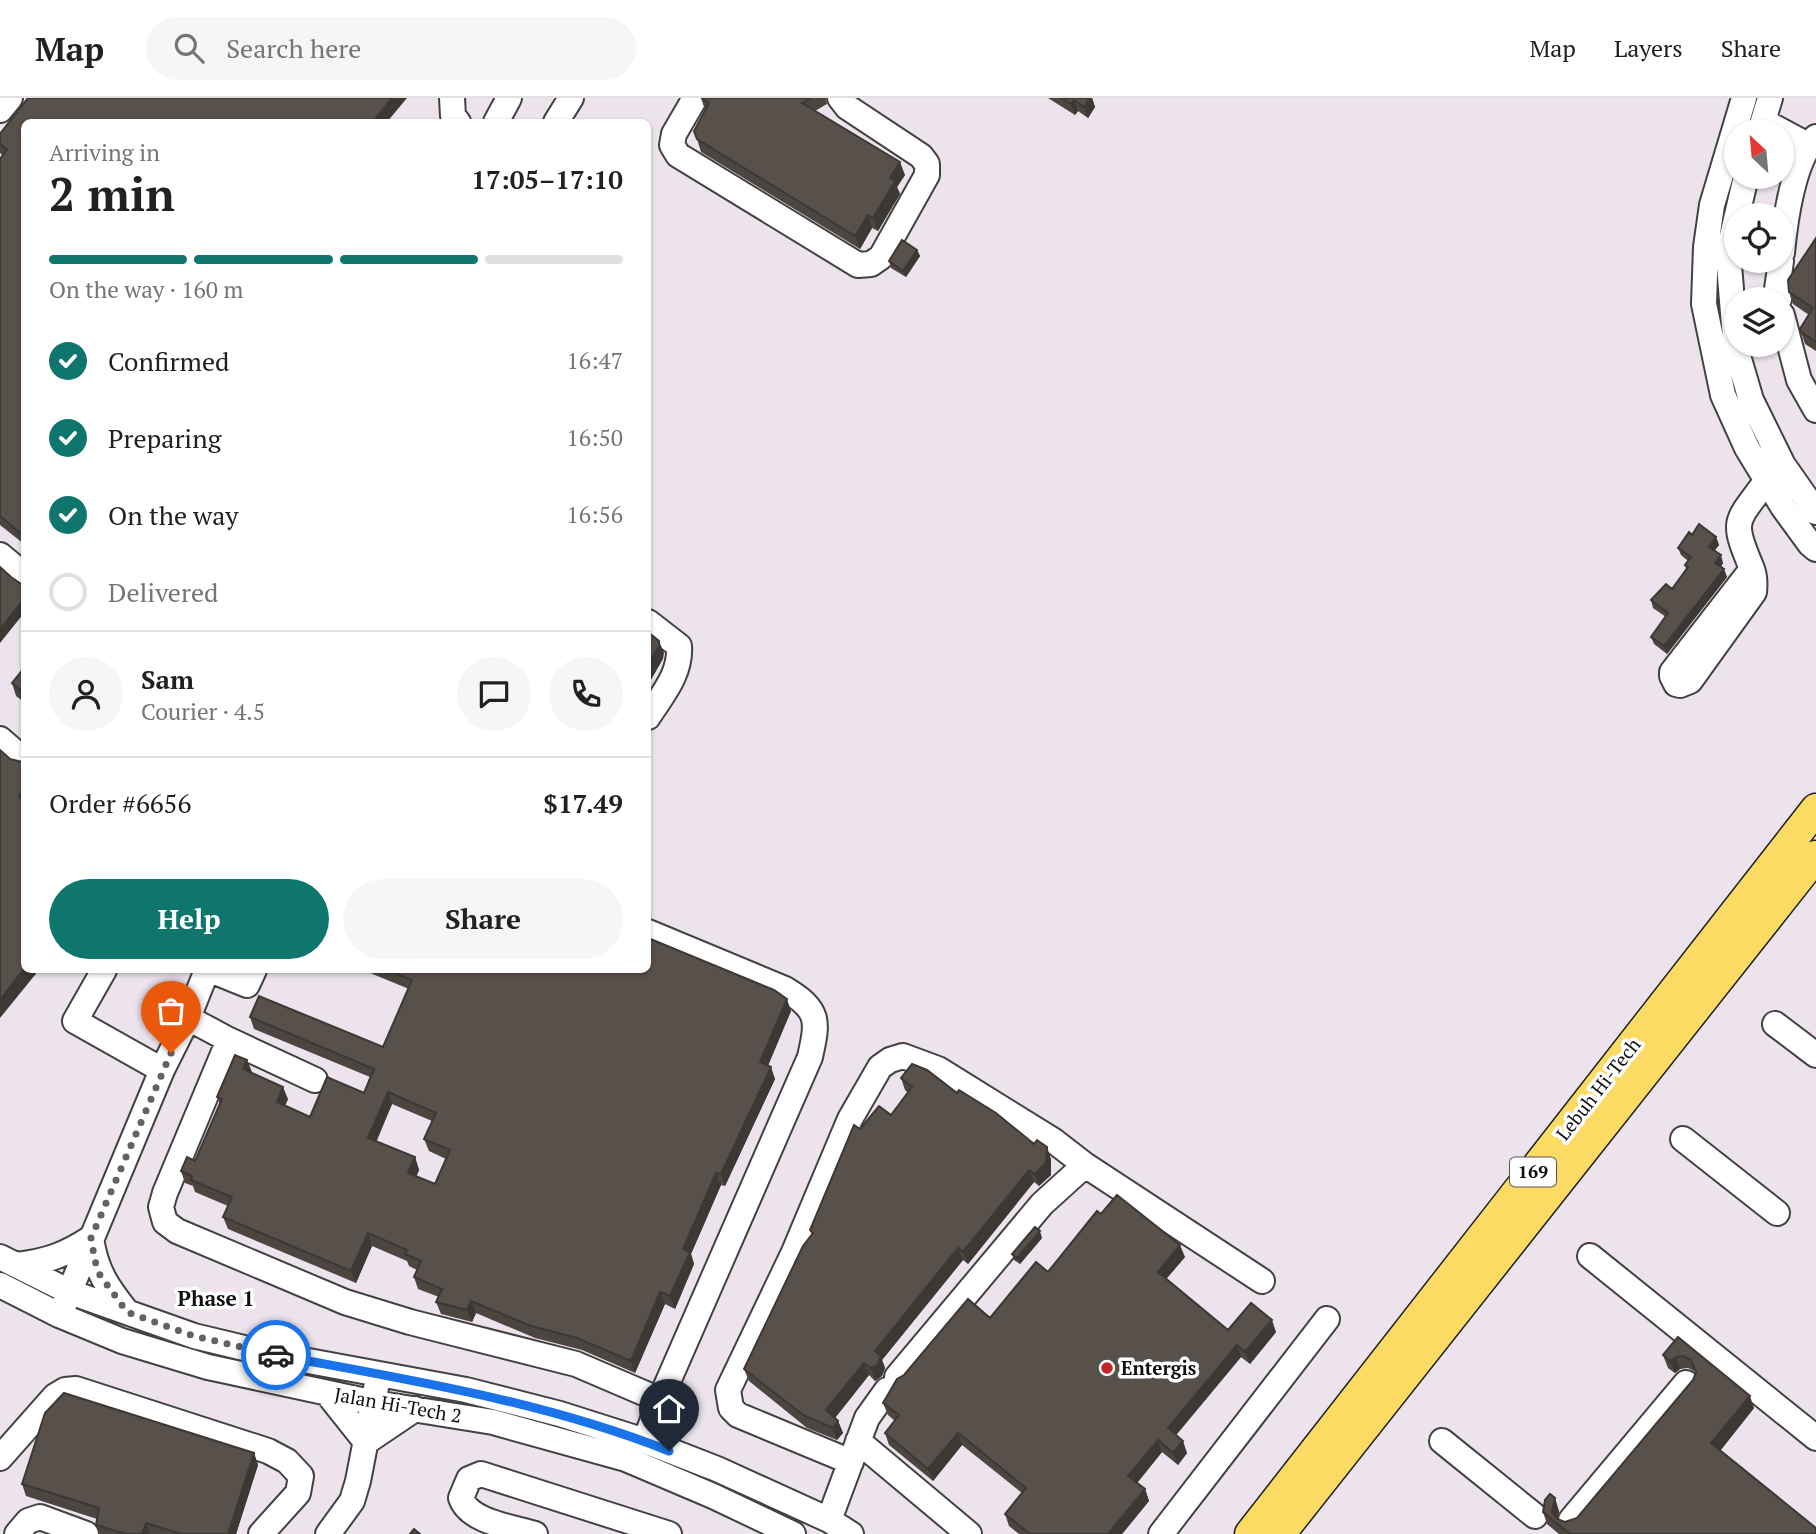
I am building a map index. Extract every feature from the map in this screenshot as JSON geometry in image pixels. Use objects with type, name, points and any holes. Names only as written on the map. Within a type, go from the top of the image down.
[{"type":"main road","name":"Lebuh Hi-Tech","points":[[1250,1534],[1816,809]]},
{"type":"main road","name":"Lebuh Hi-Tech","points":[[1280,1534],[1816,856]]},
{"type":"street","points":[[0,110],[10,98]]},
{"type":"street","points":[[452,98],[456,119]]},
{"type":"street","points":[[558,119],[570,98]]},
{"type":"street","points":[[695,98],[674,134],[672,145],[678,155],[858,265],[871,264],[881,257],[927,174],[927,164],[921,156],[847,107],[840,98]]},
{"type":"street","points":[[1744,98],[1712,205],[1706,247],[1704,304],[1723,395],[1747,448],[1783,507],[1816,549]]},
{"type":"street","points":[[1764,117],[1812,141],[1788,203]]},
{"type":"street","points":[[1731,287],[1728,253],[1743,189]]},
{"type":"street","points":[[1740,357],[1751,400],[1783,466],[1816,512]]},
{"type":"street","points":[[1792,357],[1799,380],[1816,410]]},
{"type":"street","points":[[1752,569],[1738,535],[1737,525],[1739,518],[1767,480]]},
{"type":"street","points":[[0,555],[21,572]]},
{"type":"street","points":[[651,624],[679,646],[680,659],[671,681],[651,712]]},
{"type":"street","points":[[0,739],[21,757]]},
{"type":"street","points":[[645,1441],[810,1057],[817,1027],[812,1012],[802,999],[651,933]]},
{"type":"street","points":[[101,973],[75,1021],[162,1070]]},
{"type":"street","points":[[59,1315],[162,1070],[208,973]]},
{"type":"street","points":[[217,973],[247,985],[253,973]]},
{"type":"street","points":[[188,1018],[315,1080]]},
{"type":"street","points":[[1775,1024],[1816,1055]]},
{"type":"street","points":[[229,1040],[165,1193],[161,1208],[165,1222],[177,1231],[345,1302],[410,1322],[576,1364],[660,1401]]},
{"type":"street","points":[[969,1534],[854,1452],[738,1415],[731,1408],[728,1390],[794,1252],[850,1119],[880,1067],[903,1056],[938,1069],[1054,1141],[1262,1281]]},
{"type":"street","points":[[1683,1139],[1777,1213]]},
{"type":"street","points":[[829,1520],[867,1418],[892,1383],[1042,1204],[1086,1165]]},
{"type":"street","points":[[8,1261],[46,1261],[61,1256],[91,1238]]},
{"type":"street","points":[[91,1238],[100,1275],[127,1312]]},
{"type":"street","points":[[1590,1256],[1683,1331],[1699,1367],[1816,1438]]},
{"type":"street","name":"Jalan Hi-Tech 2","points":[[8,1261],[70,1292],[194,1336],[466,1390],[560,1414],[645,1441],[717,1469],[829,1520],[851,1534]]},
{"type":"street","name":"Jalan Hi-Tech 2","points":[[0,1285],[59,1315],[122,1342],[208,1367],[375,1403],[493,1422],[626,1459],[713,1496],[786,1532]]},
{"type":"street","points":[[1161,1534],[1327,1319]]},
{"type":"street","points":[[1563,1529],[1699,1367]]},
{"type":"street","points":[[328,1534],[352,1501],[375,1403],[377,1374]]},
{"type":"street","points":[[0,1458],[55,1396],[65,1390],[76,1390],[268,1451],[287,1461],[301,1476],[298,1493],[261,1534]]},
{"type":"street","points":[[327,1393],[366,1442]]},
{"type":"street","points":[[366,1442],[415,1409]]},
{"type":"street","points":[[1442,1441],[1535,1516]]},
{"type":"street","points":[[535,1534],[474,1515],[464,1507],[461,1498],[469,1479],[481,1474],[669,1534]]},
{"type":"street","points":[[17,1534],[28,1521],[40,1517],[86,1534]]},
{"type":"shaded area","points":[[0,98],[1816,98],[1816,1534],[0,1534]]},
{"type":"building","points":[[28,98],[392,98],[375,119],[21,119],[21,534],[0,516],[0,159],[7,150],[0,144],[0,134]]},
{"type":"building","points":[[702,98],[811,98],[802,103],[900,162],[890,178],[895,181],[873,218],[868,215],[855,236],[697,139],[694,131],[709,103]]},
{"type":"building","points":[[1062,98],[1090,98],[1084,107],[1074,100],[1071,104]]},
{"type":"building","points":[[1816,238],[1816,342],[1800,329],[1813,308],[1794,295],[1794,287],[1789,287],[1788,280]]},
{"type":"building","points":[[902,240],[917,250],[903,271],[889,261]]},
{"type":"building","points":[[1699,524],[1716,537],[1709,547],[1721,555],[1715,563],[1724,569],[1664,646],[1651,637],[1668,613],[1651,600],[1666,584],[1672,589],[1688,567],[1685,565],[1691,557],[1678,548],[1689,532],[1692,535]]},
{"type":"building","points":[[0,567],[21,584],[21,603],[0,629]]},
{"type":"building","points":[[651,634],[659,641],[651,660]]},
{"type":"building","points":[[21,672],[21,690],[12,683]]},
{"type":"building","points":[[0,750],[10,759],[21,762],[21,973],[0,1000]]},
{"type":"building","points":[[651,939],[774,990],[787,999],[760,1062],[771,1067],[721,1174],[716,1173],[683,1249],[690,1252],[670,1296],[660,1292],[631,1361],[577,1338],[531,1326],[471,1301],[467,1310],[436,1302],[442,1289],[414,1277],[421,1261],[405,1254],[407,1250],[368,1233],[351,1271],[223,1217],[232,1197],[191,1180],[192,1176],[181,1171],[187,1157],[195,1161],[222,1099],[217,1097],[235,1055],[247,1060],[243,1069],[283,1087],[277,1102],[310,1117],[327,1077],[364,1093],[374,1069],[250,1017],[259,996],[383,1047],[412,980],[394,973],[651,973]],"holes":[[[388,1092],[436,1113],[424,1139],[450,1150],[435,1184],[408,1173],[415,1157],[368,1138]]]},
{"type":"building","points":[[912,1064],[927,1070],[957,1093],[959,1090],[996,1113],[1034,1144],[1037,1140],[1047,1147],[1046,1163],[1035,1174],[1029,1170],[963,1252],[958,1248],[875,1351],[881,1356],[878,1364],[871,1368],[864,1363],[826,1410],[838,1421],[833,1428],[803,1415],[744,1369],[803,1246],[813,1233],[810,1230],[854,1125],[860,1129],[879,1106],[891,1115],[912,1087],[901,1078]]},
{"type":"building","name":"Entergis","points":[[1117,1195],[1180,1245],[1158,1272],[1228,1330],[1251,1303],[1272,1320],[1245,1352],[1237,1345],[1168,1428],[1183,1441],[1173,1453],[1158,1440],[1128,1476],[1145,1489],[1108,1534],[1030,1534],[1005,1514],[1026,1488],[958,1433],[928,1469],[885,1433],[899,1415],[883,1403],[897,1379],[904,1375],[968,1299],[990,1318],[1036,1262],[1048,1272],[1097,1211],[1101,1214]]},
{"type":"building","points":[[1035,1227],[1040,1231],[1017,1258],[1012,1254]]},
{"type":"building","points":[[1678,1337],[1750,1396],[1711,1443],[1816,1528],[1816,1534],[1570,1534],[1543,1512],[1545,1500],[1550,1494],[1555,1498],[1552,1512],[1557,1519],[1565,1522],[1577,1518],[1693,1380],[1696,1372],[1691,1360],[1683,1356],[1670,1361],[1663,1355]]},
{"type":"building","points":[[64,1393],[254,1453],[228,1534],[181,1534],[146,1523],[142,1534],[126,1534],[96,1525],[99,1508],[22,1484],[45,1413]]},
{"type":"way so far","points":[[171,1053],[91,1238],[95,1261],[100,1275],[127,1312],[194,1336],[276,1355]]},
{"type":"place","name":"Entergis","points":[[1107,1368]]},
{"type":"district","name":"Phase 1","points":[[216,1299]]},
{"type":"route","points":[[276,1355],[466,1390],[560,1414],[669,1451]]}]
